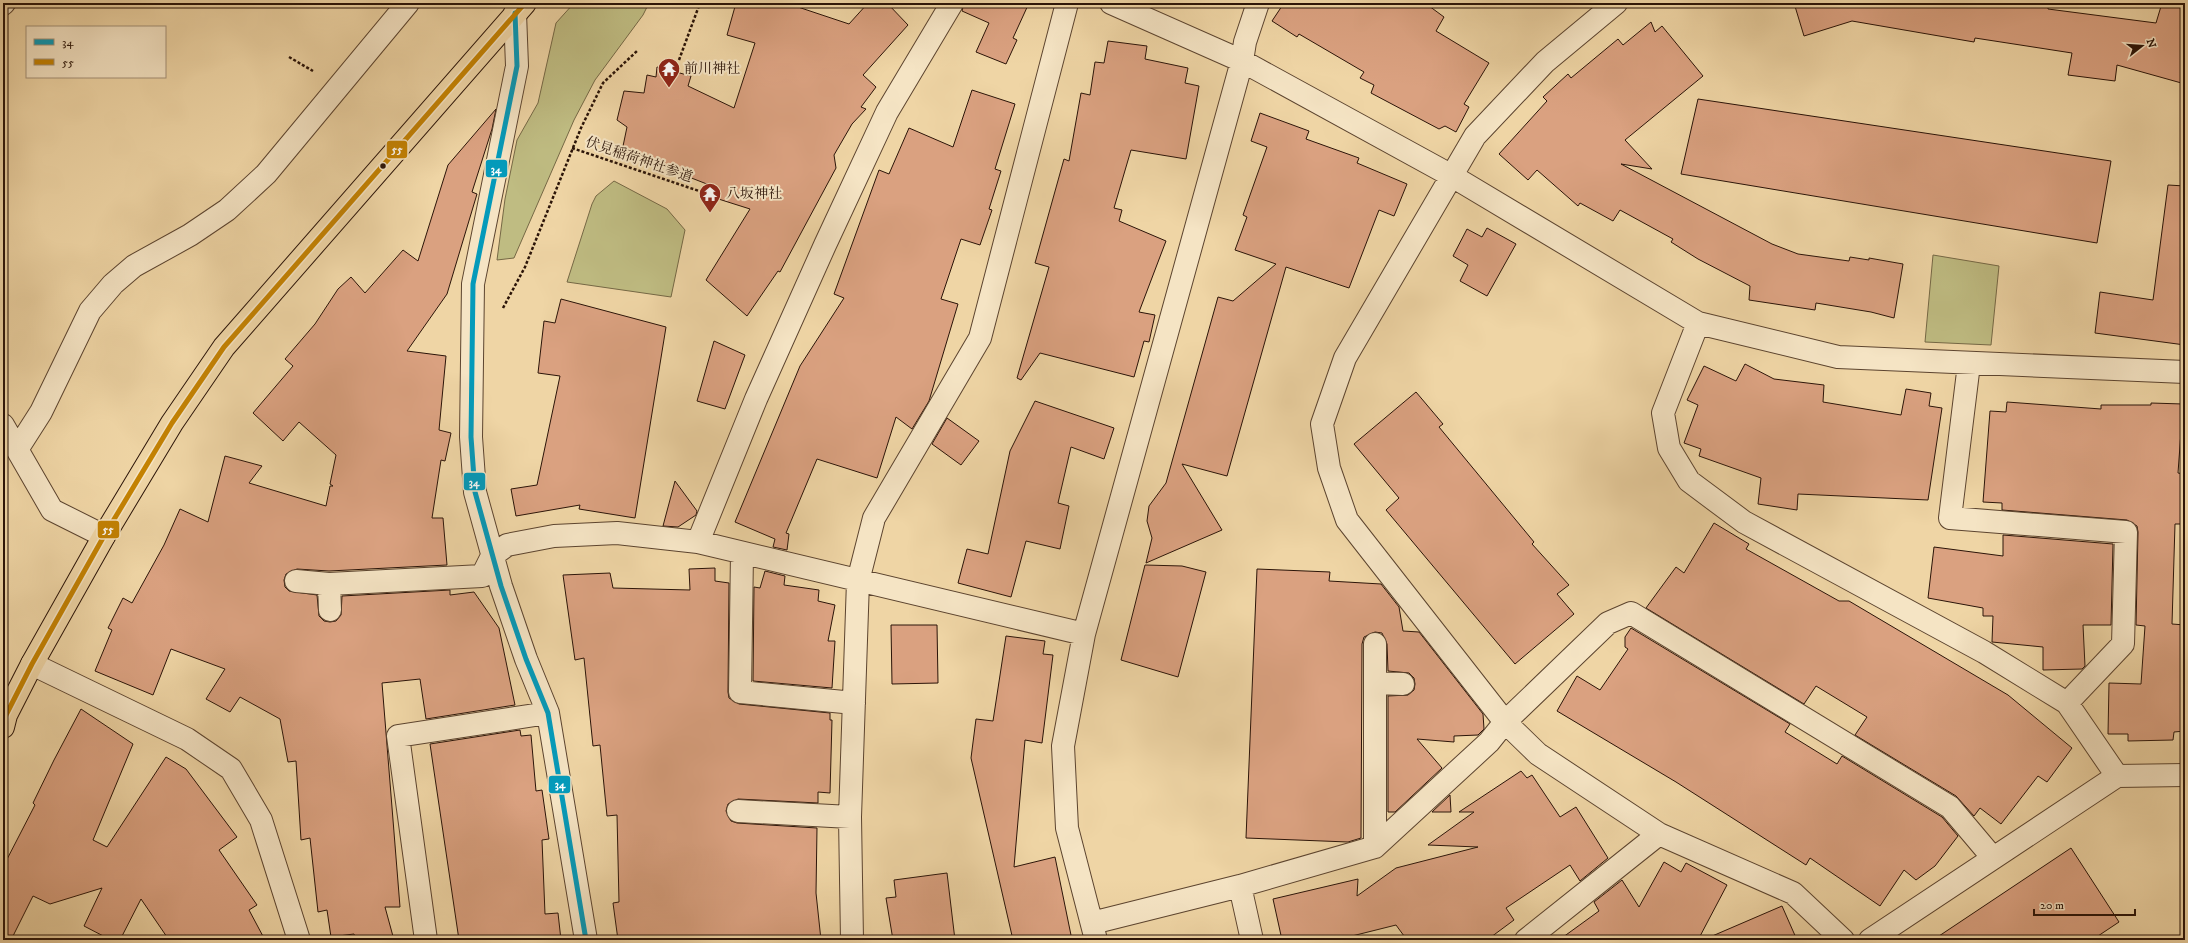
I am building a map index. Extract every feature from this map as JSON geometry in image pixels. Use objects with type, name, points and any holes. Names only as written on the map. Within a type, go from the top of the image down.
[{"type":"main road","points":[[4,720],[32,664],[104,536],[172,423],[224,347],[520,8]]},
{"type":"street","points":[[18,448],[41,412],[90,311],[113,284],[134,266],[190,235],[227,210],[266,174],[408,3]]},
{"type":"street","points":[[698,542],[756,399],[867,154],[887,112],[952,3]]},
{"type":"street","points":[[852,940],[850,817],[858,581],[874,518],[980,338],[1067,3]]},
{"type":"street","points":[[1111,3],[1242,61],[1452,176],[1698,323],[1838,357],[1968,364],[2185,372]]},
{"type":"street","points":[[1258,3],[1245,42],[1242,61],[1084,634],[1063,746],[1067,828],[1094,932],[1240,886],[1375,847],[1489,742],[1504,722],[1608,623],[1631,613],[1950,807],[1993,858]]},
{"type":"street","points":[[1616,3],[1545,62],[1474,136],[1345,358],[1322,424],[1329,468],[1347,520],[1504,722],[1538,754],[1659,834],[1793,893],[1843,940]]},
{"type":"street","points":[[520,8],[517,66],[473,284],[471,437],[475,492],[492,556],[526,659],[548,713],[586,940]]},
{"type":"street","points":[[1698,323],[1663,413],[1669,448],[1689,481],[1744,522],[1984,652],[2068,703],[2117,776]]},
{"type":"street","points":[[1968,364],[1950,518],[2126,532],[2124,644],[2068,703]]},
{"type":"street","points":[[3,425],[18,448],[27,468],[52,510],[104,536]]},
{"type":"street","points":[[296,581],[329,584],[482,576],[492,556],[507,545],[554,536],[617,533],[698,542],[1084,634]]},
{"type":"street","points":[[742,553],[740,692],[854,703]]},
{"type":"street","points":[[329,584],[330,610]]},
{"type":"street","points":[[1375,847],[1376,644]]},
{"type":"street","points":[[32,664],[187,739],[230,769],[261,820],[299,940]]},
{"type":"street","points":[[1375,683],[1403,684]]},
{"type":"street","points":[[426,940],[398,736],[548,713]]},
{"type":"street","points":[[1870,940],[2117,776],[2185,775]]},
{"type":"street","points":[[738,811],[850,817]]},
{"type":"street","points":[[1526,940],[1659,834]]},
{"type":"street","points":[[1240,886],[1252,940]]},
{"type":"path","points":[[679,60],[700,3]]},
{"type":"path","points":[[472,332],[498,318],[525,267],[572,148],[603,83],[637,51]]},
{"type":"path","name":"伏見稲荷神社参道","points":[[572,148],[699,191]]},
{"type":"shaded area","points":[[574,3],[649,3],[643,15],[595,80],[574,120],[514,258],[497,260],[505,199],[517,140],[538,103],[556,23]]},
{"type":"shaded area","points":[[614,181],[667,209],[685,230],[671,297],[567,282],[592,204],[596,196]]},
{"type":"shaded area","points":[[1933,255],[1999,266],[1991,345],[1925,342]]},
{"type":"building","points":[[736,3],[786,3],[849,24],[868,3],[887,3],[908,25],[863,75],[876,87],[861,107],[866,109],[852,124],[834,155],[836,168],[780,272],[778,271],[747,316],[706,280],[750,209],[709,196],[712,186],[622,151],[627,127],[617,120],[624,91],[644,93],[647,75],[656,77],[657,67],[691,76],[688,86],[734,108],[755,43],[727,35]]},
{"type":"building","points":[[964,3],[1029,3],[1013,38],[1017,40],[1006,64],[976,52],[989,23],[962,11]]},
{"type":"building","points":[[1284,3],[1425,3],[1444,17],[1436,31],[1489,63],[1464,104],[1469,107],[1456,132],[1445,126],[1439,129],[1371,93],[1374,85],[1360,78],[1364,72],[1299,34],[1297,37],[1272,21]]},
{"type":"building","points":[[1794,3],[2048,3],[2048,9],[2156,23],[2162,3],[2185,3],[2185,84],[2117,65],[2115,81],[2068,75],[2072,53],[1975,38],[1974,42],[1852,21],[1804,36]]},
{"type":"building","points":[[1651,22],[1655,32],[1662,26],[1703,76],[1625,140],[1652,169],[1621,164],[1772,244],[1798,254],[1849,261],[1850,257],[1869,260],[1869,258],[1903,264],[1894,318],[1871,312],[1816,303],[1815,310],[1749,300],[1750,286],[1698,259],[1671,242],[1673,239],[1620,210],[1613,221],[1580,203],[1578,206],[1537,170],[1528,180],[1499,154],[1547,101],[1543,97],[1568,74],[1571,78],[1618,39],[1623,45]]},
{"type":"building","points":[[1108,41],[1147,46],[1145,59],[1188,68],[1185,83],[1199,86],[1186,159],[1131,150],[1114,208],[1122,210],[1119,221],[1166,241],[1139,312],[1155,315],[1149,342],[1144,341],[1134,377],[1040,353],[1021,380],[1017,378],[1049,267],[1035,263],[1064,159],[1069,161],[1081,93],[1090,95],[1095,62],[1104,63]]},
{"type":"building","points":[[972,90],[1015,104],[995,169],[1001,171],[989,209],[992,210],[980,245],[961,239],[941,299],[958,304],[929,401],[912,429],[896,417],[877,478],[817,459],[786,533],[789,534],[787,550],[773,547],[775,539],[735,522],[800,366],[844,298],[834,294],[879,170],[889,174],[909,128],[953,147]]},
{"type":"building","points":[[1698,99],[2111,161],[2097,243],[1681,174]]},
{"type":"building","points":[[496,109],[492,129],[472,192],[477,194],[447,294],[407,351],[446,356],[439,430],[451,433],[445,461],[441,460],[432,518],[443,518],[447,565],[329,571],[297,569],[286,574],[284,580],[285,587],[289,591],[317,595],[319,616],[324,621],[330,622],[336,621],[341,615],[342,596],[450,590],[450,595],[474,592],[499,628],[515,705],[426,719],[420,679],[382,683],[400,907],[385,907],[394,940],[356,940],[354,934],[331,937],[327,910],[318,912],[310,838],[301,840],[296,761],[288,762],[280,719],[240,697],[230,712],[206,699],[225,669],[171,649],[153,695],[95,671],[112,630],[108,628],[123,598],[132,603],[164,545],[180,509],[208,522],[225,456],[262,466],[249,483],[326,506],[330,486],[333,486],[330,484],[336,455],[299,422],[283,441],[253,413],[293,366],[285,359],[315,324],[338,289],[351,277],[365,293],[403,250],[418,261],[448,165]]},
{"type":"building","points":[[1260,113],[1309,131],[1306,139],[1359,158],[1357,163],[1407,184],[1394,216],[1379,210],[1349,288],[1286,267],[1227,476],[1182,464],[1222,530],[1146,563],[1152,538],[1147,521],[1149,506],[1166,483],[1218,297],[1233,301],[1276,264],[1235,250],[1247,217],[1243,215],[1267,147],[1251,141]]},
{"type":"building","points":[[2168,185],[2185,186],[2185,345],[2095,333],[2100,292],[2153,300]]},
{"type":"building","points":[[1487,228],[1516,244],[1487,296],[1460,281],[1468,265],[1453,256],[1467,229],[1482,237]]},
{"type":"building","points":[[561,299],[666,327],[635,518],[579,509],[580,505],[516,516],[511,489],[537,485],[560,376],[538,373],[544,321],[555,323]]},
{"type":"building","points":[[714,341],[745,355],[725,409],[697,401]]},
{"type":"building","points":[[1745,364],[1774,379],[1824,385],[1823,402],[1901,415],[1906,389],[1931,393],[1929,406],[1942,408],[1928,500],[1798,494],[1797,510],[1758,504],[1761,478],[1699,456],[1701,449],[1684,443],[1698,405],[1687,400],[1704,366],[1736,381]]},
{"type":"building","points":[[1416,392],[1443,424],[1439,427],[1534,542],[1532,544],[1569,585],[1557,594],[1574,614],[1515,664],[1386,510],[1399,498],[1354,444]]},
{"type":"building","points":[[1035,401],[1114,428],[1104,459],[1071,447],[1058,503],[1069,506],[1060,549],[1026,541],[1011,597],[958,583],[967,549],[988,554],[1010,451]]},
{"type":"building","points":[[2007,402],[2101,409],[2101,405],[2151,405],[2151,403],[2183,404],[2178,473],[2184,474],[2181,524],[2175,524],[2172,624],[2185,625],[2185,731],[2174,732],[2173,740],[2128,741],[2128,734],[2108,734],[2109,683],[2141,684],[2145,626],[2136,625],[2137,526],[2127,520],[2002,510],[2002,503],[1983,502],[1990,411],[2006,412]]},
{"type":"building","points":[[947,418],[979,441],[961,465],[932,444]]},
{"type":"building","points":[[675,481],[697,511],[696,515],[678,527],[663,526]]},
{"type":"building","points":[[1714,523],[1749,544],[1746,549],[1839,601],[1849,601],[2008,695],[2072,748],[2047,782],[2038,776],[2001,824],[1980,808],[1974,816],[1956,796],[1855,735],[1867,717],[1816,686],[1804,704],[1646,608],[1676,567],[1684,573]]},
{"type":"building","points":[[2003,535],[2113,544],[2111,625],[2083,625],[2085,666],[2082,669],[2043,670],[2043,647],[1992,642],[1993,616],[1983,616],[1983,608],[1928,598],[1934,547],[2003,556]]},
{"type":"building","points":[[1145,565],[1182,566],[1206,572],[1178,677],[1121,660]]},
{"type":"building","points":[[715,568],[715,581],[729,583],[729,698],[739,704],[830,713],[830,720],[832,720],[830,793],[818,792],[818,803],[738,799],[728,804],[726,811],[731,821],[737,823],[817,828],[816,893],[821,940],[618,940],[613,903],[619,902],[617,815],[607,816],[600,745],[593,746],[584,658],[575,660],[563,575],[610,573],[613,588],[690,590],[689,569]]},
{"type":"building","points":[[1257,569],[1330,572],[1329,581],[1381,584],[1399,607],[1403,631],[1419,632],[1483,714],[1484,729],[1478,735],[1454,736],[1454,742],[1417,739],[1442,768],[1395,812],[1388,812],[1388,696],[1408,695],[1414,690],[1415,684],[1414,678],[1409,673],[1388,671],[1387,644],[1382,633],[1375,632],[1364,637],[1362,644],[1361,838],[1348,842],[1246,838]]},
{"type":"building","points":[[765,571],[785,576],[784,585],[819,590],[818,601],[835,605],[828,641],[835,641],[832,688],[753,681],[754,587],[760,588]]},
{"type":"building","points":[[891,625],[937,625],[938,683],[892,684]]},
{"type":"building","points":[[1631,628],[1790,724],[1785,732],[1837,764],[1842,756],[1942,817],[1958,836],[1935,866],[1916,880],[1904,870],[1880,906],[1810,858],[1806,865],[1676,782],[1557,711],[1577,676],[1600,690],[1628,649],[1625,647],[1625,637]]},
{"type":"building","points":[[1006,636],[1045,641],[1043,654],[1053,655],[1042,743],[1025,740],[1014,867],[1055,857],[1072,940],[1013,940],[971,758],[976,719],[993,721]]},
{"type":"building","points":[[81,709],[133,744],[93,840],[107,847],[166,757],[186,769],[237,837],[219,850],[257,905],[249,910],[265,940],[169,940],[141,899],[120,940],[111,940],[84,926],[102,888],[50,904],[33,896],[11,940],[3,940],[3,867],[35,805],[33,803],[54,760]]},
{"type":"building","points":[[520,730],[521,736],[531,735],[536,791],[542,790],[549,839],[542,840],[545,914],[558,913],[561,940],[459,940],[430,744]]},
{"type":"building","points":[[1521,771],[1527,778],[1532,775],[1560,817],[1576,807],[1608,858],[1580,881],[1570,865],[1506,908],[1514,920],[1487,940],[1407,940],[1396,925],[1336,940],[1282,940],[1273,899],[1358,879],[1357,896],[1396,868],[1478,847],[1428,845],[1474,812],[1459,812]]},
{"type":"building","points":[[1450,795],[1451,812],[1432,812]]},
{"type":"building","points":[[2071,848],[2119,922],[2092,940],[1933,940]]},
{"type":"building","points":[[1664,862],[1681,872],[1686,863],[1727,885],[1698,940],[1559,940],[1599,911],[1594,902],[1622,880],[1639,907]]},
{"type":"building","points":[[947,873],[955,940],[893,940],[886,898],[896,897],[894,880]]},
{"type":"building","points":[[1782,906],[1797,940],[1703,940]]},
{"type":"transit line","name":"55","points":[[3,727],[6,715],[32,664],[104,536],[172,423],[224,347],[525,3]]},
{"type":"transit line","name":"34","points":[[515,13],[517,66],[473,284],[471,437],[475,492],[501,586],[526,659],[548,713],[586,940]]},
{"type":"place","name":"前川神社","points":[[669,88]]},
{"type":"place","name":"八坂神社","points":[[710,214]]}]
